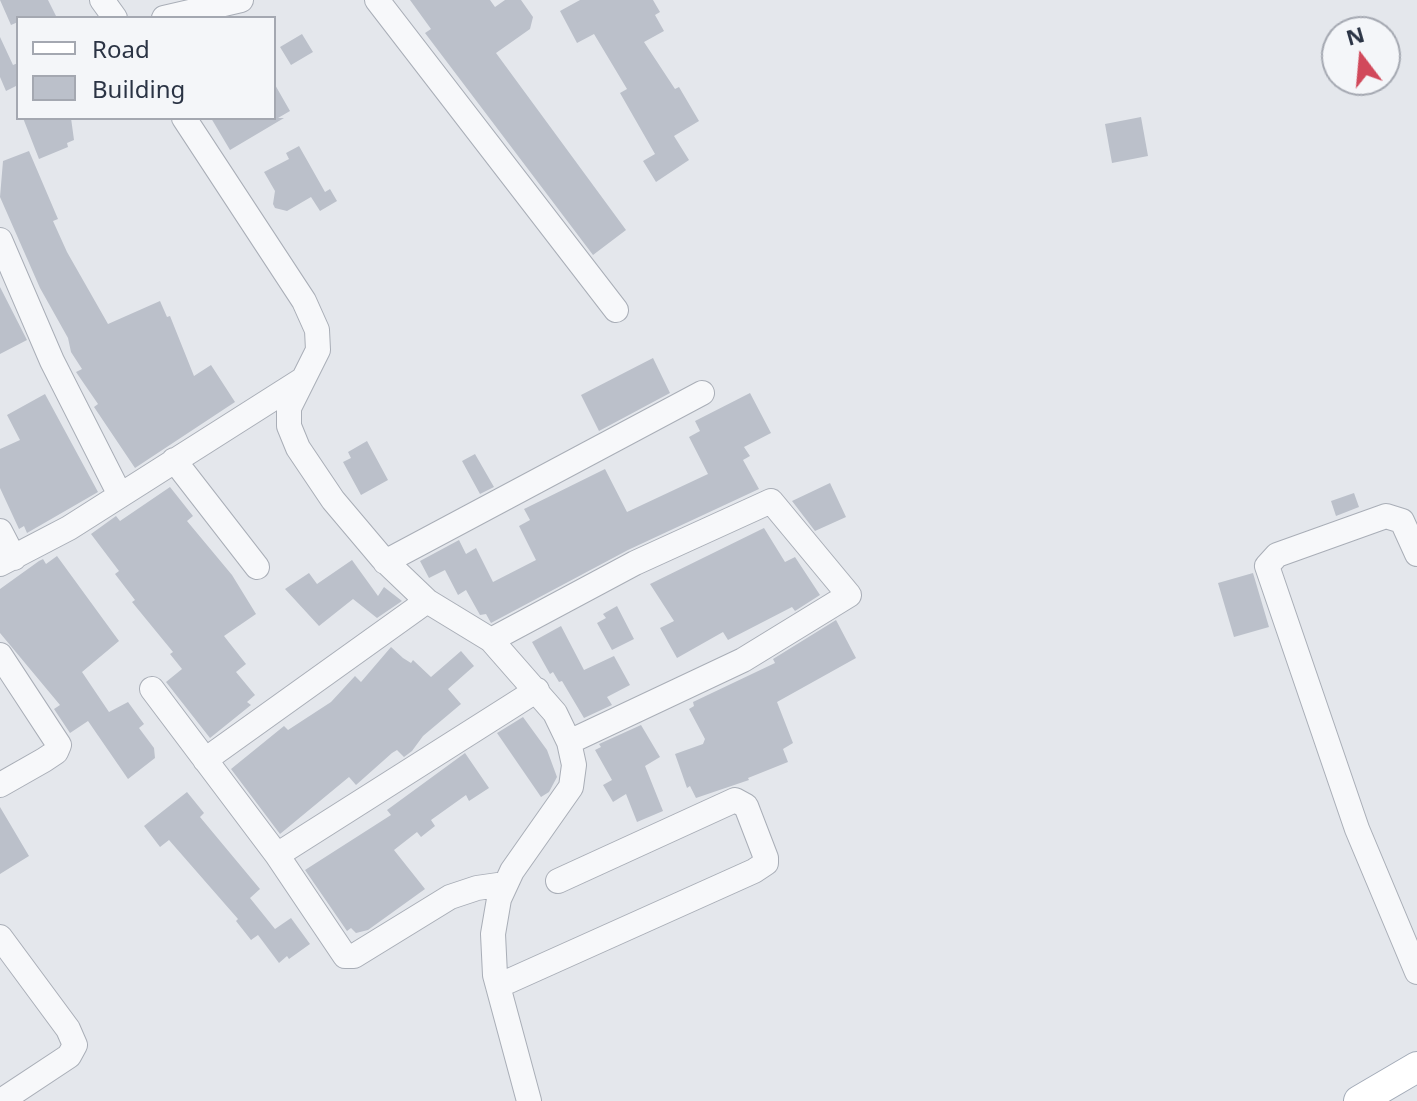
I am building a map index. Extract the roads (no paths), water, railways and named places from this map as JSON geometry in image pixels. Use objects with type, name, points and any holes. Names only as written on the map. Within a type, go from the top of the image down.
[{"type":"main road","points":[[1359,1101],[1417,1067]]},
{"type":"street","points":[[173,16],[241,0]]},
{"type":"street","points":[[377,0],[616,310]]},
{"type":"street","points":[[185,120],[311,315],[318,335],[318,350],[289,408],[291,433],[333,500],[385,562],[427,601],[491,640],[555,713],[569,742],[574,765],[571,787],[557,811],[527,846],[505,884],[493,934],[498,986],[529,1101]]},
{"type":"street","points":[[0,240],[52,361],[120,495]]},
{"type":"street","points":[[0,531],[7,561],[120,495],[303,380]]},
{"type":"street","points":[[385,562],[702,393]]},
{"type":"street","points":[[174,460],[257,567]]},
{"type":"street","points":[[491,640],[635,563],[771,501],[849,595],[743,660],[569,742]]},
{"type":"street","points":[[1417,554],[1402,521],[1386,516],[1277,555],[1267,566],[1357,829],[1417,972]]},
{"type":"street","points":[[205,760],[427,601]]},
{"type":"street","points":[[0,655],[59,745],[44,760],[0,785]]},
{"type":"street","points":[[152,689],[277,855],[340,952],[349,957],[450,897],[477,888],[505,884]]},
{"type":"street","points":[[277,855],[537,690]]},
{"type":"street","points":[[498,986],[754,871],[766,863],[766,858],[746,806],[735,800],[558,881]]},
{"type":"street","points":[[0,937],[68,1029],[75,1045],[69,1056],[1,1101]]}]
